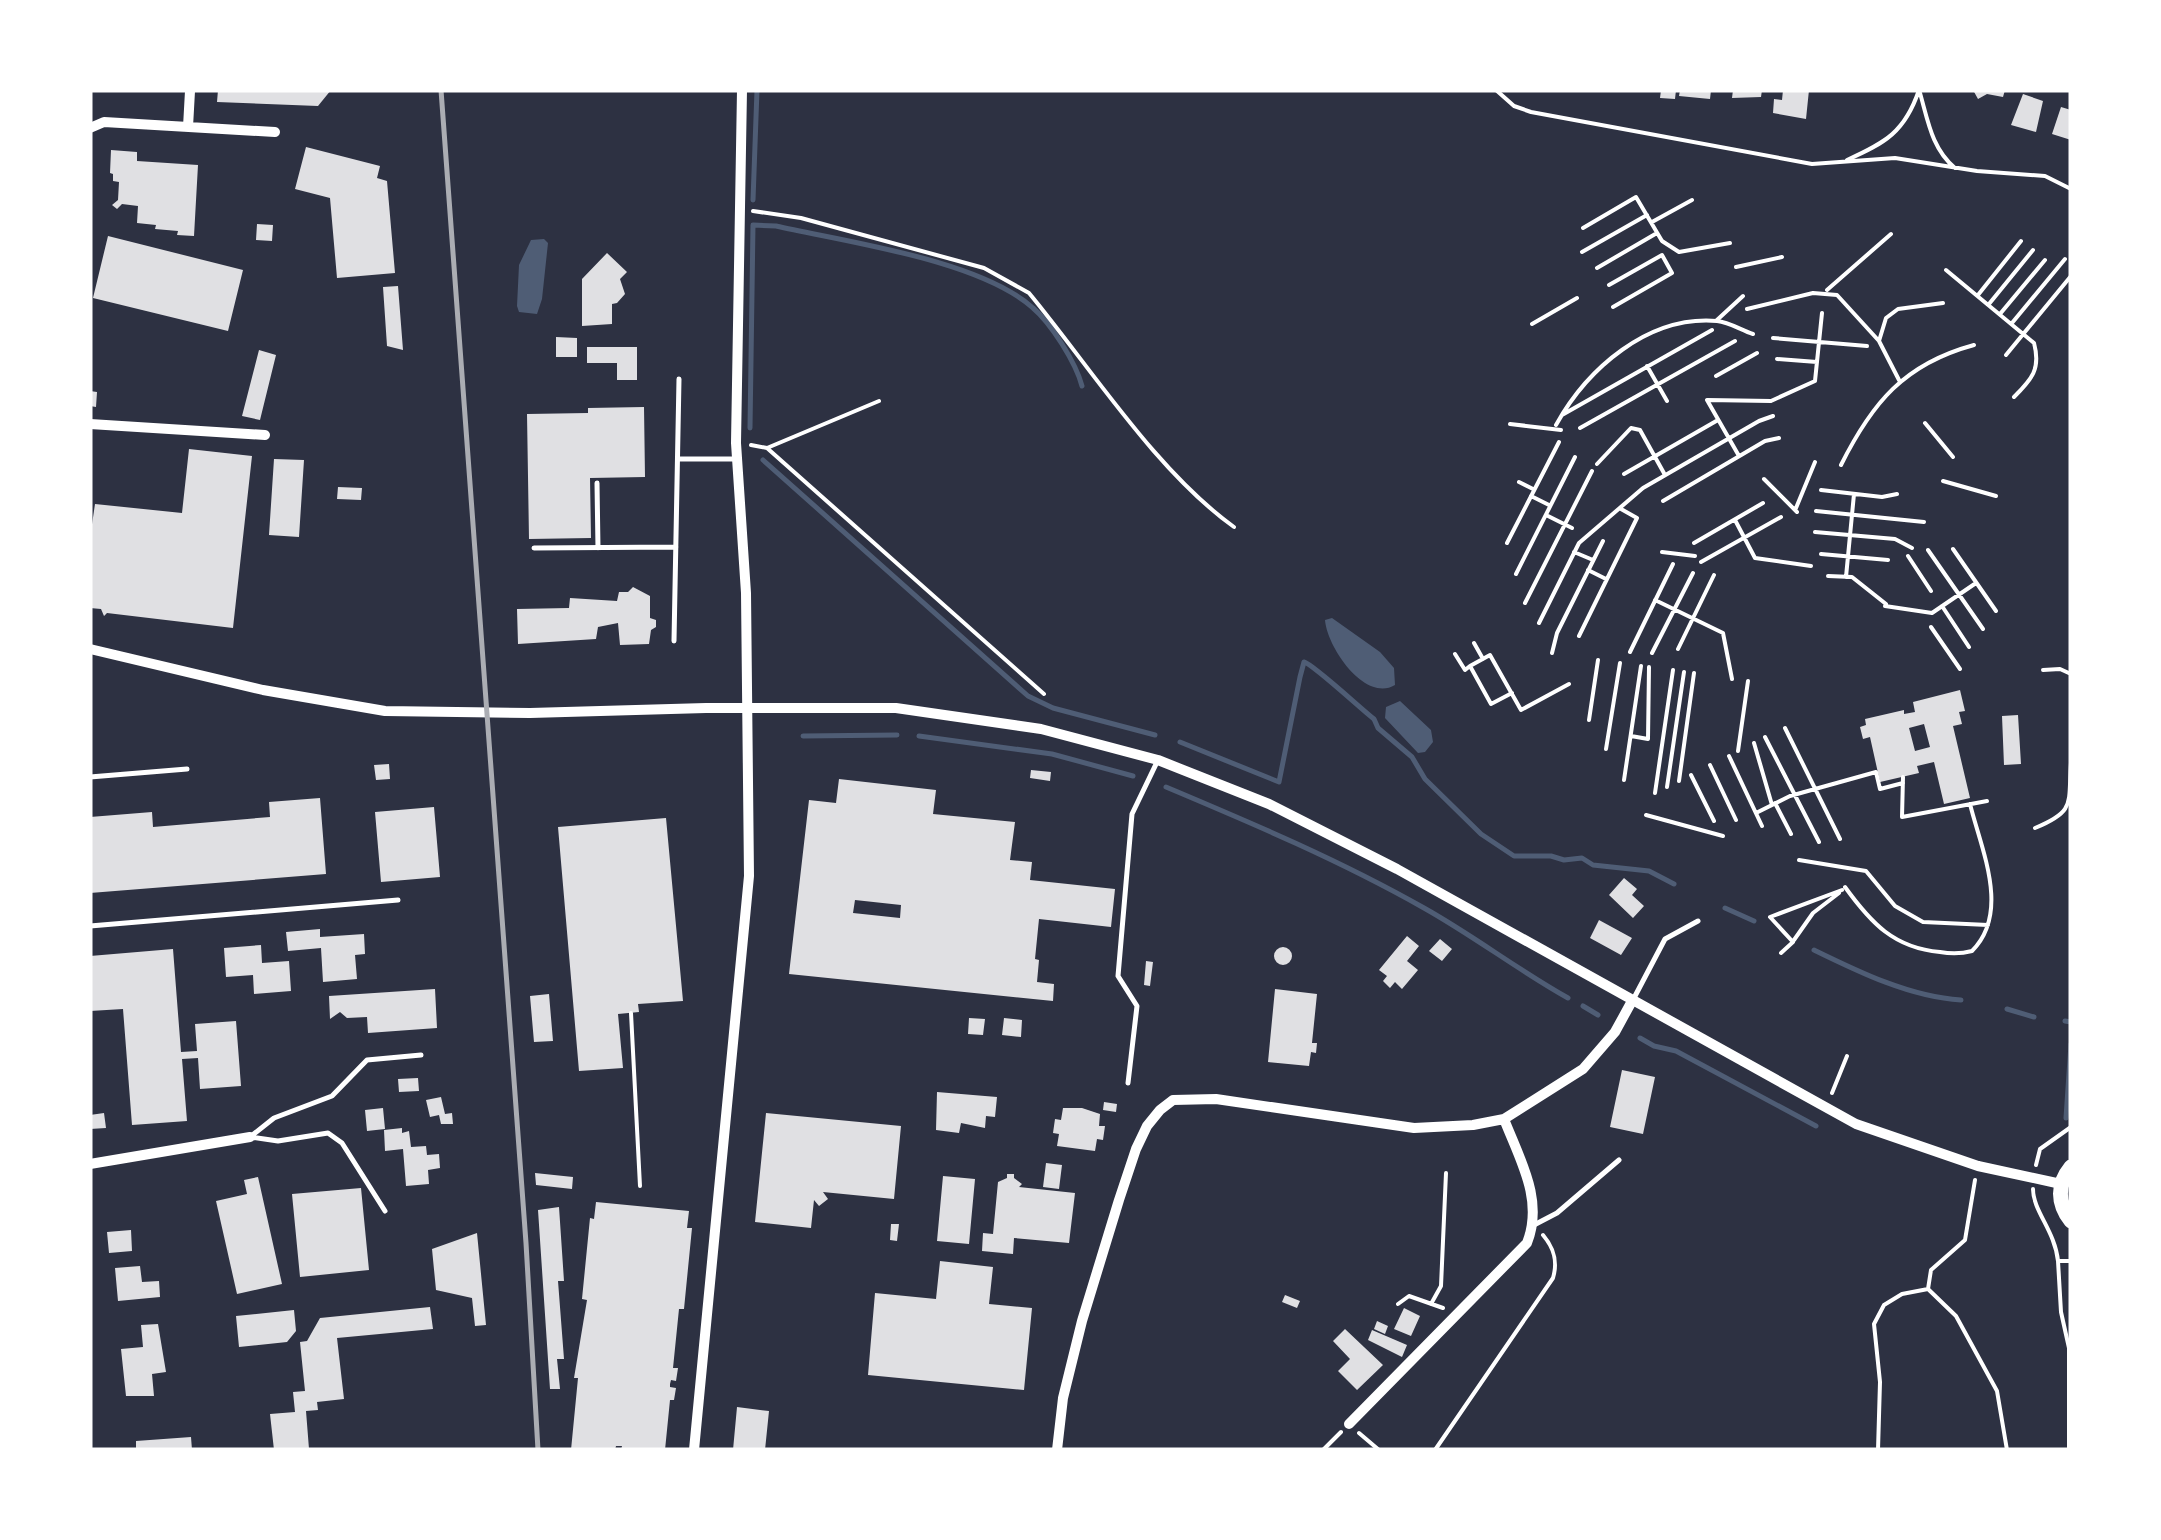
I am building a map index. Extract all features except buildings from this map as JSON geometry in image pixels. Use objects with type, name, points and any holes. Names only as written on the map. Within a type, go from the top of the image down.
[{"type":"main road","points":[[2071,1166],[2061,1184],[2062,1206],[2071,1221]]},
{"type":"street","points":[[694,1450],[749,876],[746,593],[736,459],[742,90]]},
{"type":"street","points":[[188,127],[190,91]]},
{"type":"street","points":[[90,128],[104,122],[275,132]]},
{"type":"street","points":[[90,424],[266,435]]},
{"type":"street","points":[[90,649],[263,690],[385,711],[896,708],[1041,729],[1158,760],[1269,804],[1398,870],[1856,1124],[1978,1166],[2061,1184]]},
{"type":"street","points":[[1057,1450],[1063,1398],[1082,1321],[1130,1166],[1146,1126],[1173,1100],[1216,1099],[1414,1128],[1504,1119],[1582,1069],[1616,1032],[1632,1001]]},
{"type":"street","points":[[1349,1424],[1527,1243],[1534,1224],[1534,1198],[1504,1119]]},
{"type":"street","points":[[90,1164],[250,1137]]},
{"type":"lane","points":[[674,641],[679,378]]},
{"type":"lane","points":[[678,460],[736,459]]},
{"type":"lane","points":[[597,483],[598,548]]},
{"type":"lane","points":[[534,548],[676,547]]},
{"type":"lane","points":[[1128,1083],[1137,1006],[1118,976],[1132,814],[1158,760]]},
{"type":"lane","points":[[90,777],[187,768]]},
{"type":"lane","points":[[90,926],[398,900]]},
{"type":"lane","points":[[1632,1001],[1665,939],[1698,921]]},
{"type":"lane","points":[[250,1137],[274,1118],[332,1096],[368,1060],[422,1056]]},
{"type":"lane","points":[[250,1137],[278,1141],[328,1133],[342,1143],[384,1212]]},
{"type":"lane","points":[[1534,1224],[1557,1213],[1618,1160]]},
{"type":"path","points":[[1496,90],[1514,106],[1532,112],[1812,164],[1895,158],[2045,176],[2071,189]]},
{"type":"path","points":[[1844,161],[1886,143],[1913,108],[1919,90]]},
{"type":"path","points":[[1919,90],[1934,143],[1954,168]]},
{"type":"path","points":[[1583,228],[1636,197],[1657,233],[1679,252],[1730,243]]},
{"type":"path","points":[[1651,222],[1692,200]]},
{"type":"path","points":[[738,211],[801,218],[984,268],[1008,279],[1029,293],[1124,413],[1203,504],[1234,526]]},
{"type":"path","points":[[1582,252],[1647,215]]},
{"type":"path","points":[[1597,268],[1657,233]]},
{"type":"path","points":[[1826,292],[1890,234]]},
{"type":"path","points":[[1978,295],[2021,242]]},
{"type":"path","points":[[1609,286],[1662,256],[1670,246]]},
{"type":"path","points":[[1989,304],[2033,250]]},
{"type":"path","points":[[1613,307],[1672,273],[1662,256]]},
{"type":"path","points":[[1736,267],[1782,257]]},
{"type":"path","points":[[2012,324],[2065,259]]},
{"type":"path","points":[[2000,314],[2045,260]]},
{"type":"path","points":[[1946,270],[2034,343],[2037,368],[2032,380],[2014,397]]},
{"type":"path","points":[[2006,355],[2071,276]]},
{"type":"path","points":[[1747,309],[1826,292],[1837,295],[1880,342],[1899,380]]},
{"type":"path","points":[[1716,321],[1744,296]]},
{"type":"path","points":[[1532,324],[1577,298]]},
{"type":"path","points":[[1880,342],[1886,318],[1898,309],[1943,303]]},
{"type":"path","points":[[1740,456],[1707,400],[1772,401],[1816,381],[1822,313]]},
{"type":"path","points":[[1510,424],[1558,427],[1590,375],[1632,344],[1681,325],[1716,321],[1753,334]]},
{"type":"path","points":[[1562,415],[1712,330]]},
{"type":"path","points":[[1773,338],[1866,346]]},
{"type":"path","points":[[1580,428],[1735,341]]},
{"type":"path","points":[[1840,465],[1867,417],[1899,380],[1938,358],[1974,345]]},
{"type":"path","points":[[1716,376],[1757,353]]},
{"type":"path","points":[[1777,358],[1817,362]]},
{"type":"path","points":[[1647,366],[1667,401]]},
{"type":"path","points":[[736,444],[766,448],[879,401]]},
{"type":"path","points":[[1539,623],[1578,543],[1643,488],[1773,416]]},
{"type":"path","points":[[1624,474],[1718,420]]},
{"type":"path","points":[[1925,423],[1953,457]]},
{"type":"path","points":[[1598,464],[1631,428],[1640,430],[1665,475]]},
{"type":"path","points":[[1664,501],[1765,441],[1779,438]]},
{"type":"path","points":[[1508,544],[1558,442]]},
{"type":"path","points":[[766,448],[1044,694]]},
{"type":"path","points":[[1516,574],[1575,457]]},
{"type":"path","points":[[1764,480],[1797,510],[1816,462]]},
{"type":"path","points":[[1525,603],[1592,471]]},
{"type":"path","points":[[1942,480],[1996,496]]},
{"type":"path","points":[[1519,482],[1550,506]]},
{"type":"path","points":[[1822,490],[1882,497],[1897,494]]},
{"type":"path","points":[[1846,577],[1854,494]]},
{"type":"path","points":[[1694,544],[1763,503]]},
{"type":"path","points":[[1579,636],[1638,518],[1621,508]]},
{"type":"path","points":[[1816,511],[1924,522]]},
{"type":"path","points":[[1546,515],[1572,528]]},
{"type":"path","points":[[1702,562],[1780,517]]},
{"type":"path","points":[[1734,520],[1754,558],[1810,566]]},
{"type":"path","points":[[1814,532],[1895,540],[1912,548]]},
{"type":"path","points":[[1552,653],[1602,541]]},
{"type":"path","points":[[1953,548],[1996,611]]},
{"type":"path","points":[[1928,550],[1983,629]]},
{"type":"path","points":[[1574,552],[1593,560]]},
{"type":"path","points":[[1662,552],[1695,556]]},
{"type":"path","points":[[1821,554],[1888,560]]},
{"type":"path","points":[[1908,556],[1931,592]]},
{"type":"path","points":[[1630,652],[1673,564]]},
{"type":"path","points":[[1588,570],[1607,580]]},
{"type":"path","points":[[1652,653],[1693,572]]},
{"type":"path","points":[[1678,649],[1714,575]]},
{"type":"path","points":[[1828,576],[1852,578],[1886,605],[1932,613],[1976,582]]},
{"type":"path","points":[[1655,600],[1724,633],[1732,679]]},
{"type":"path","points":[[1942,606],[1969,646]]},
{"type":"path","points":[[1931,627],[1960,669]]},
{"type":"path","points":[[1474,642],[1483,659]]},
{"type":"path","points":[[1456,654],[1464,670],[1490,655],[1521,710],[1569,684]]},
{"type":"path","points":[[1589,720],[1598,660]]},
{"type":"path","points":[[1606,749],[1620,663]]},
{"type":"path","points":[[1470,666],[1491,704],[1512,693]]},
{"type":"path","points":[[1624,780],[1642,666]]},
{"type":"path","points":[[1630,736],[1648,739],[1650,667]]},
{"type":"path","points":[[2043,670],[2060,669],[2071,674]]},
{"type":"path","points":[[1655,793],[1673,670]]},
{"type":"path","points":[[1667,787],[1684,672]]},
{"type":"path","points":[[1679,780],[1694,674]]},
{"type":"path","points":[[1738,751],[1748,681]]},
{"type":"path","points":[[1784,728],[1840,839]]},
{"type":"path","points":[[1765,737],[1819,842]]},
{"type":"path","points":[[1754,743],[1773,804],[1791,834]]},
{"type":"path","points":[[1729,756],[1762,826]]},
{"type":"path","points":[[2035,828],[2061,817],[2067,809],[2071,763]]},
{"type":"path","points":[[1710,765],[1736,820]]},
{"type":"path","points":[[1756,813],[1795,794],[1876,772],[1880,789],[1903,780],[1902,818],[1987,800]]},
{"type":"path","points":[[1691,775],[1714,821]]},
{"type":"path","points":[[1845,888],[1882,932],[1915,949],[1964,954],[1978,945],[1988,925],[1992,902],[1970,804]]},
{"type":"path","points":[[1646,815],[1723,836]]},
{"type":"path","points":[[1799,860],[1866,871],[1896,906],[1924,922],[1988,925]]},
{"type":"path","points":[[1781,954],[1793,942],[1813,913],[1842,890],[1770,917],[1793,942]]},
{"type":"path","points":[[631,1012],[640,1186]]},
{"type":"path","points":[[1826,1108],[1847,1056]]},
{"type":"path","points":[[1928,1290],[1931,1270],[1965,1240],[1978,1166]]},
{"type":"path","points":[[1431,1304],[1441,1286],[1446,1173]]},
{"type":"path","points":[[1435,1450],[1556,1269],[1553,1248],[1534,1224]]},
{"type":"path","points":[[2058,1261],[2068,1348],[2069,1450]]},
{"type":"path","points":[[1878,1450],[1880,1382],[1874,1324],[1884,1305],[1893,1299],[1928,1290]]},
{"type":"path","points":[[1928,1290],[1956,1316],[1997,1391],[2007,1450]]},
{"type":"path","points":[[1398,1304],[1409,1296],[1458,1314]]},
{"type":"path","points":[[1323,1450],[1349,1424],[1378,1450]]},
{"type":"water","points":[[544,239],[548,243],[537,314],[519,312],[519,265],[531,240]]},
{"type":"water","points":[[1332,618],[1380,652],[1394,668],[1395,685],[1372,686],[1350,669],[1327,631],[1325,620]]},
{"type":"water","points":[[1400,701],[1431,730],[1433,742],[1425,752],[1418,753],[1385,718],[1386,707]]},
{"type":"waterway","points":[[753,200],[757,90]]},
{"type":"waterway","points":[[750,428],[753,225],[776,226],[911,255],[1010,291],[1047,323],[1069,355],[1082,386]]},
{"type":"waterway","points":[[763,460],[1028,696],[1053,708],[1155,735]]},
{"type":"waterway","points":[[1180,742],[1279,782],[1304,662],[1374,719],[1378,728],[1412,757],[1425,779],[1481,834],[1514,856],[1582,858],[1593,865],[1649,871],[1674,884]]},
{"type":"waterway","points":[[803,736],[897,735]]},
{"type":"waterway","points":[[919,736],[1052,754],[1133,776]]},
{"type":"waterway","points":[[1166,787],[1393,891],[1568,998]]},
{"type":"waterway","points":[[1725,908],[1754,921]]},
{"type":"waterway","points":[[1814,950],[1904,989],[1961,1000]]},
{"type":"waterway","points":[[1583,1006],[1598,1015]]},
{"type":"waterway","points":[[2007,1009],[2034,1017]]},
{"type":"waterway","points":[[2065,1021],[2071,1022]]},
{"type":"waterway","points":[[1640,1038],[1676,1051],[1816,1126]]},
{"type":"waterway","points":[[2066,1118],[2071,1044]]},
{"type":"railway","points":[[441,90],[538,1450]]}]
